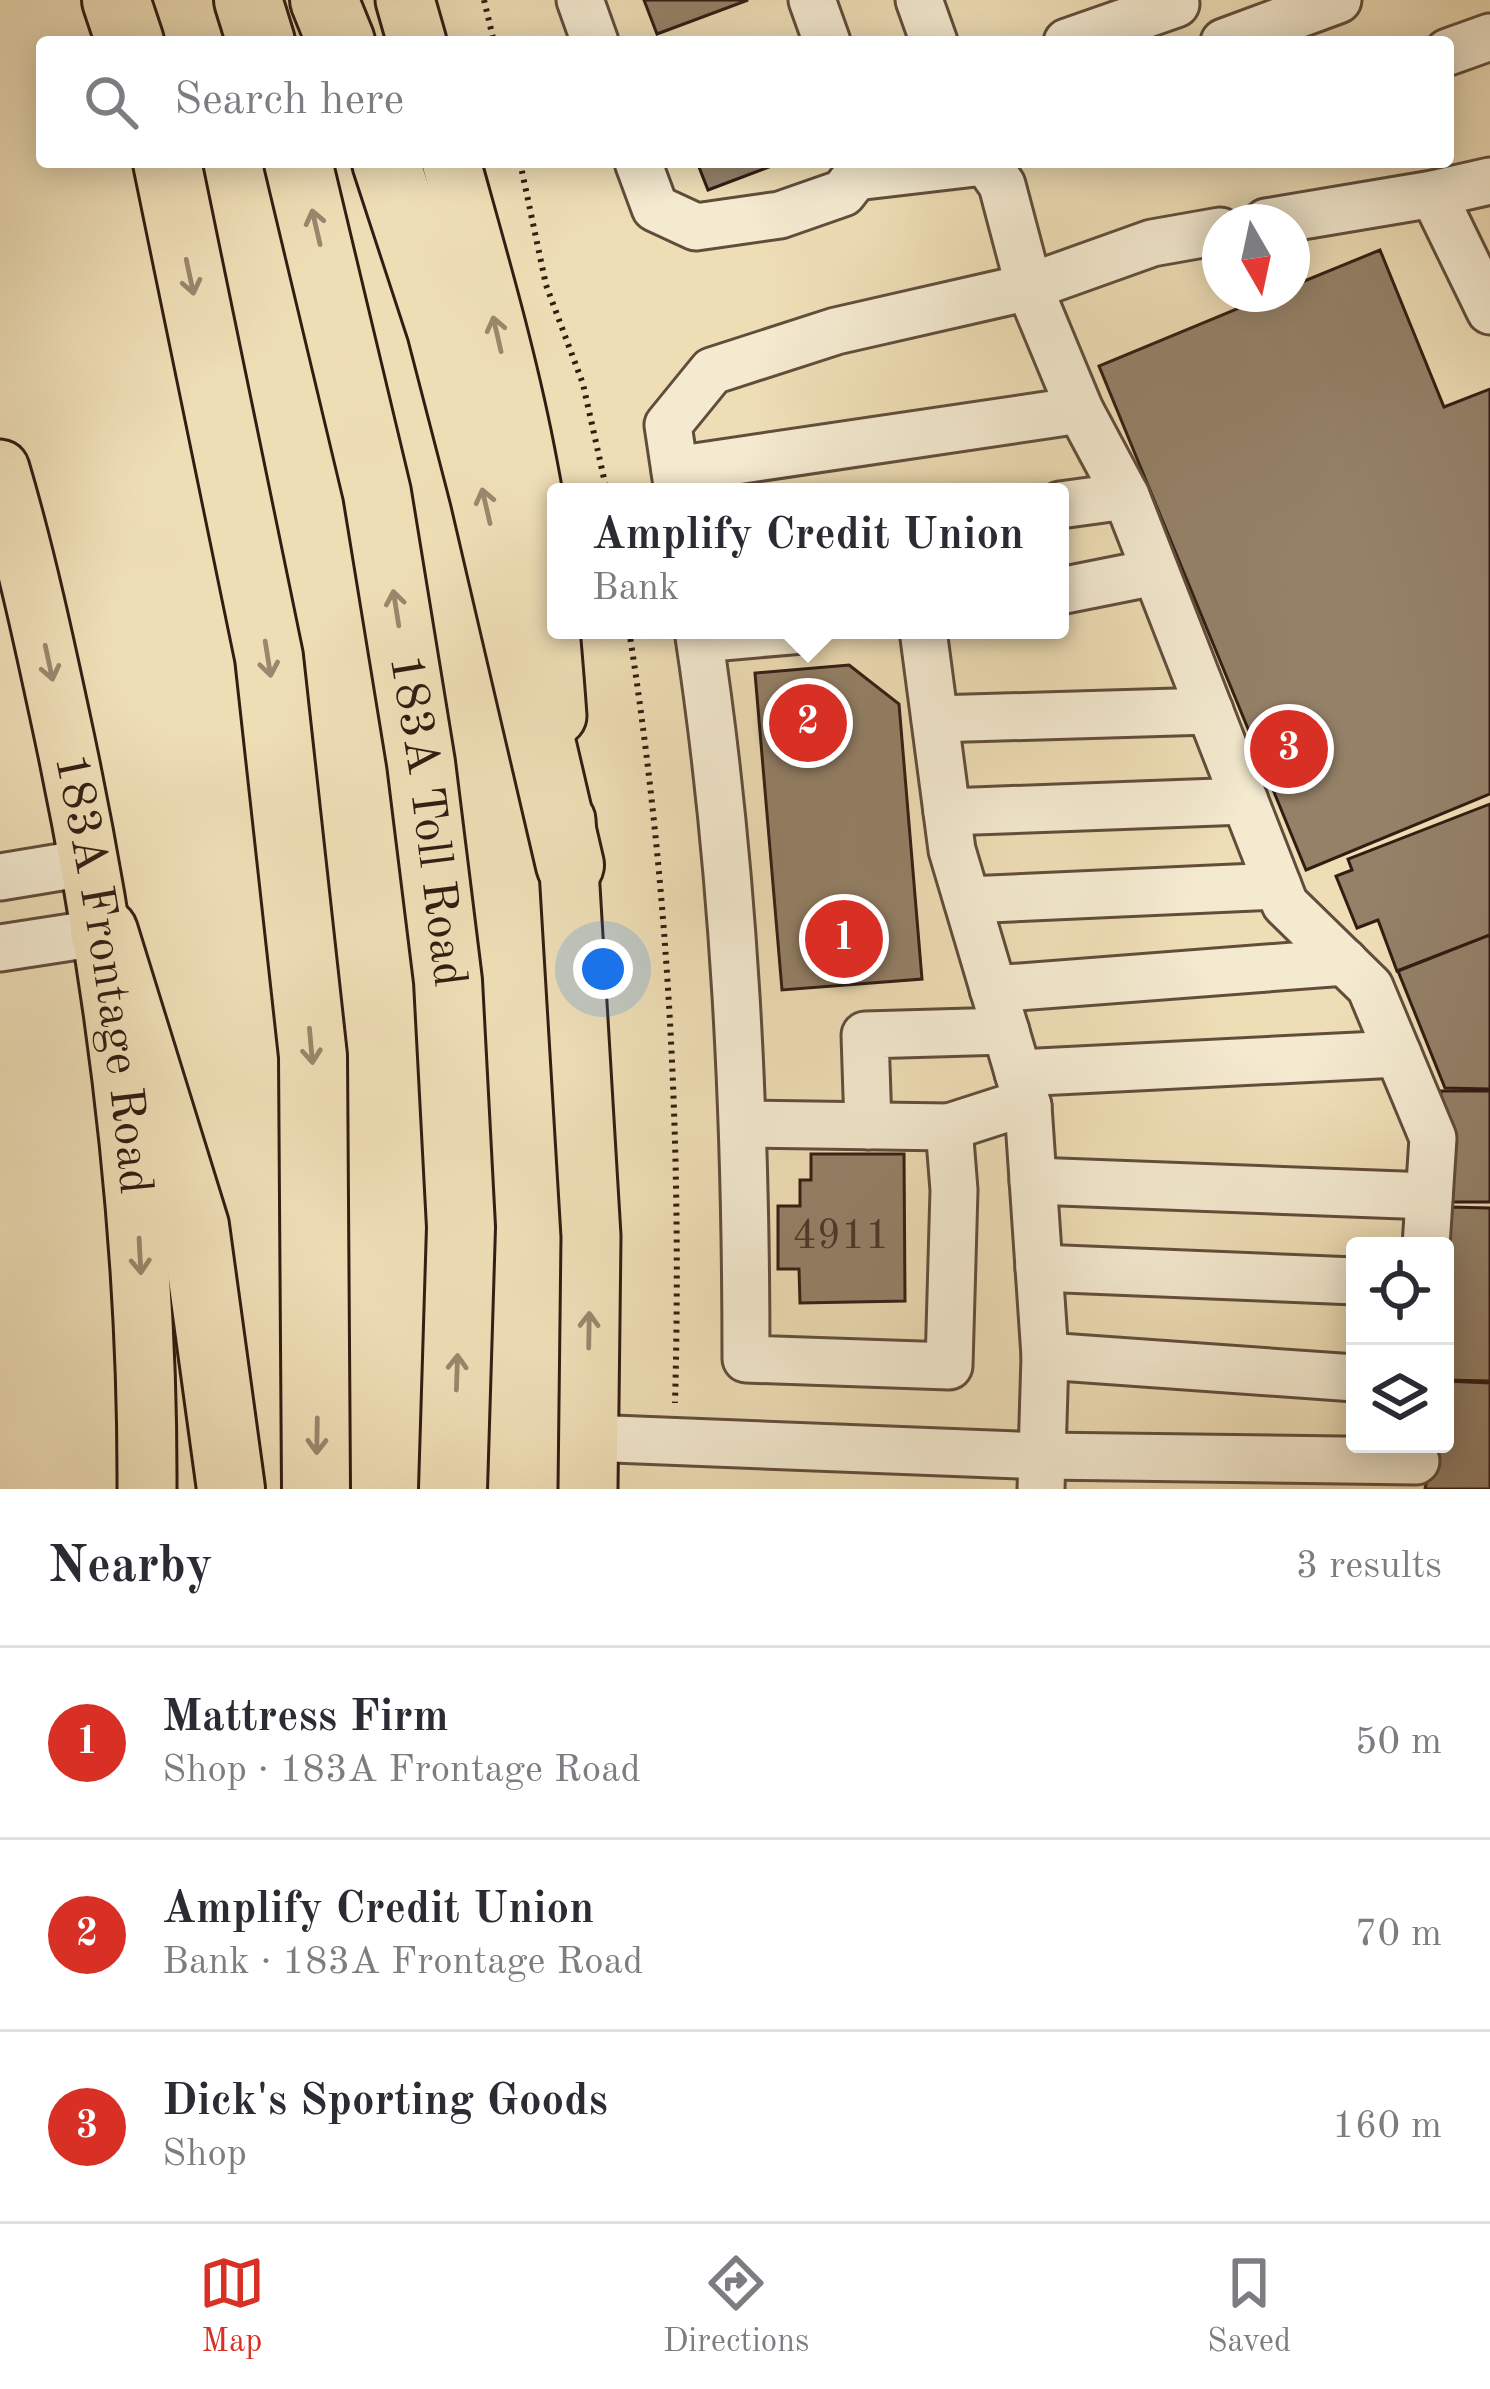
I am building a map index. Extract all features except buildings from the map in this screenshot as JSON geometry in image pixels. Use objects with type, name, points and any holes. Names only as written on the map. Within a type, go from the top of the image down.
[{"type":"highway","points":[[116,0],[128,36]]},
{"type":"highway","points":[[248,0],[259,36]]},
{"type":"highway","points":[[324,0],[339,36]]},
{"type":"highway","points":[[167,168],[269,657],[313,1056],[316,1489]]},
{"type":"highway","name":"183A Toll Road","points":[[299,168],[376,493],[421,763],[448,981],[461,1227],[453,1489]]},
{"type":"highway","points":[[388,168],[441,330],[570,865]]},
{"type":"highway","points":[[104,932],[195,1226],[231,1489]]},
{"type":"main road","points":[[405,0],[415,36]]},
{"type":"main road","points":[[453,168],[528,469],[547,608]]},
{"type":"main road","name":"183A Frontage Road","points":[[0,469],[25,552],[91,862],[123,1063],[139,1222],[147,1489]]},
{"type":"main road","points":[[551,639],[570,865],[591,1236],[588,1464]]},
{"type":"street","points":[[580,0],[593,36]]},
{"type":"street","points":[[812,0],[825,36]]},
{"type":"street","points":[[920,0],[932,36]]},
{"type":"street","points":[[1240,36],[1338,0]]},
{"type":"street","points":[[1092,36],[1180,15]]},
{"type":"street","points":[[1454,50],[1490,37]]},
{"type":"street","points":[[640,168],[655,208],[696,227],[780,215],[843,193],[862,169]]},
{"type":"street","points":[[989,168],[1002,185],[1029,286],[1080,410],[1126,496],[1286,904],[1370,987],[1433,1138],[1427,1237]]},
{"type":"street","points":[[1310,215],[1490,181]]},
{"type":"street","points":[[1433,194],[1490,311]]},
{"type":"street","points":[[1080,410],[676,481],[668,425],[712,371],[836,331],[1029,286],[1153,243],[1202,234]]},
{"type":"street","points":[[1069,504],[1126,496]]},
{"type":"street","points":[[1069,589],[1155,572]]},
{"type":"street","points":[[700,639],[719,761],[743,1124],[746,1359],[949,1366],[954,1190],[949,1127]]},
{"type":"street","points":[[924,639],[952,850],[1011,1050],[1033,1181],[1046,1357],[1041,1472]]},
{"type":"street","points":[[934,719],[1210,711]]},
{"type":"street","points":[[946,812],[1245,801]]},
{"type":"street","points":[[0,877],[91,862]]},
{"type":"street","points":[[967,900],[1278,886]]},
{"type":"street","points":[[0,948],[104,932]]},
{"type":"street","points":[[1011,1050],[1345,962]]},
{"type":"street","points":[[868,1126],[865,1035],[1011,1050],[1398,1054]]},
{"type":"street","points":[[743,1124],[949,1127],[1008,1108],[1011,1050]]},
{"type":"street","points":[[1033,1181],[1429,1196]]},
{"type":"street","points":[[1040,1268],[1346,1281]]},
{"type":"street","points":[[1046,1357],[1346,1377]]},
{"type":"street","points":[[588,1464],[1041,1472],[1416,1465]]},
{"type":"path","points":[[484,0],[493,36]]},
{"type":"path","points":[[521,168],[546,285],[583,384],[605,483]]},
{"type":"path","points":[[630,639],[645,734],[671,1040],[677,1304],[674,1419]]},
{"type":"place","name":"Amplify Credit Union","points":[[808,723]]},
{"type":"place","name":"Dick's Sporting Goods","points":[[1289,749]]},
{"type":"place","name":"Mattress Firm","points":[[844,939]]}]
